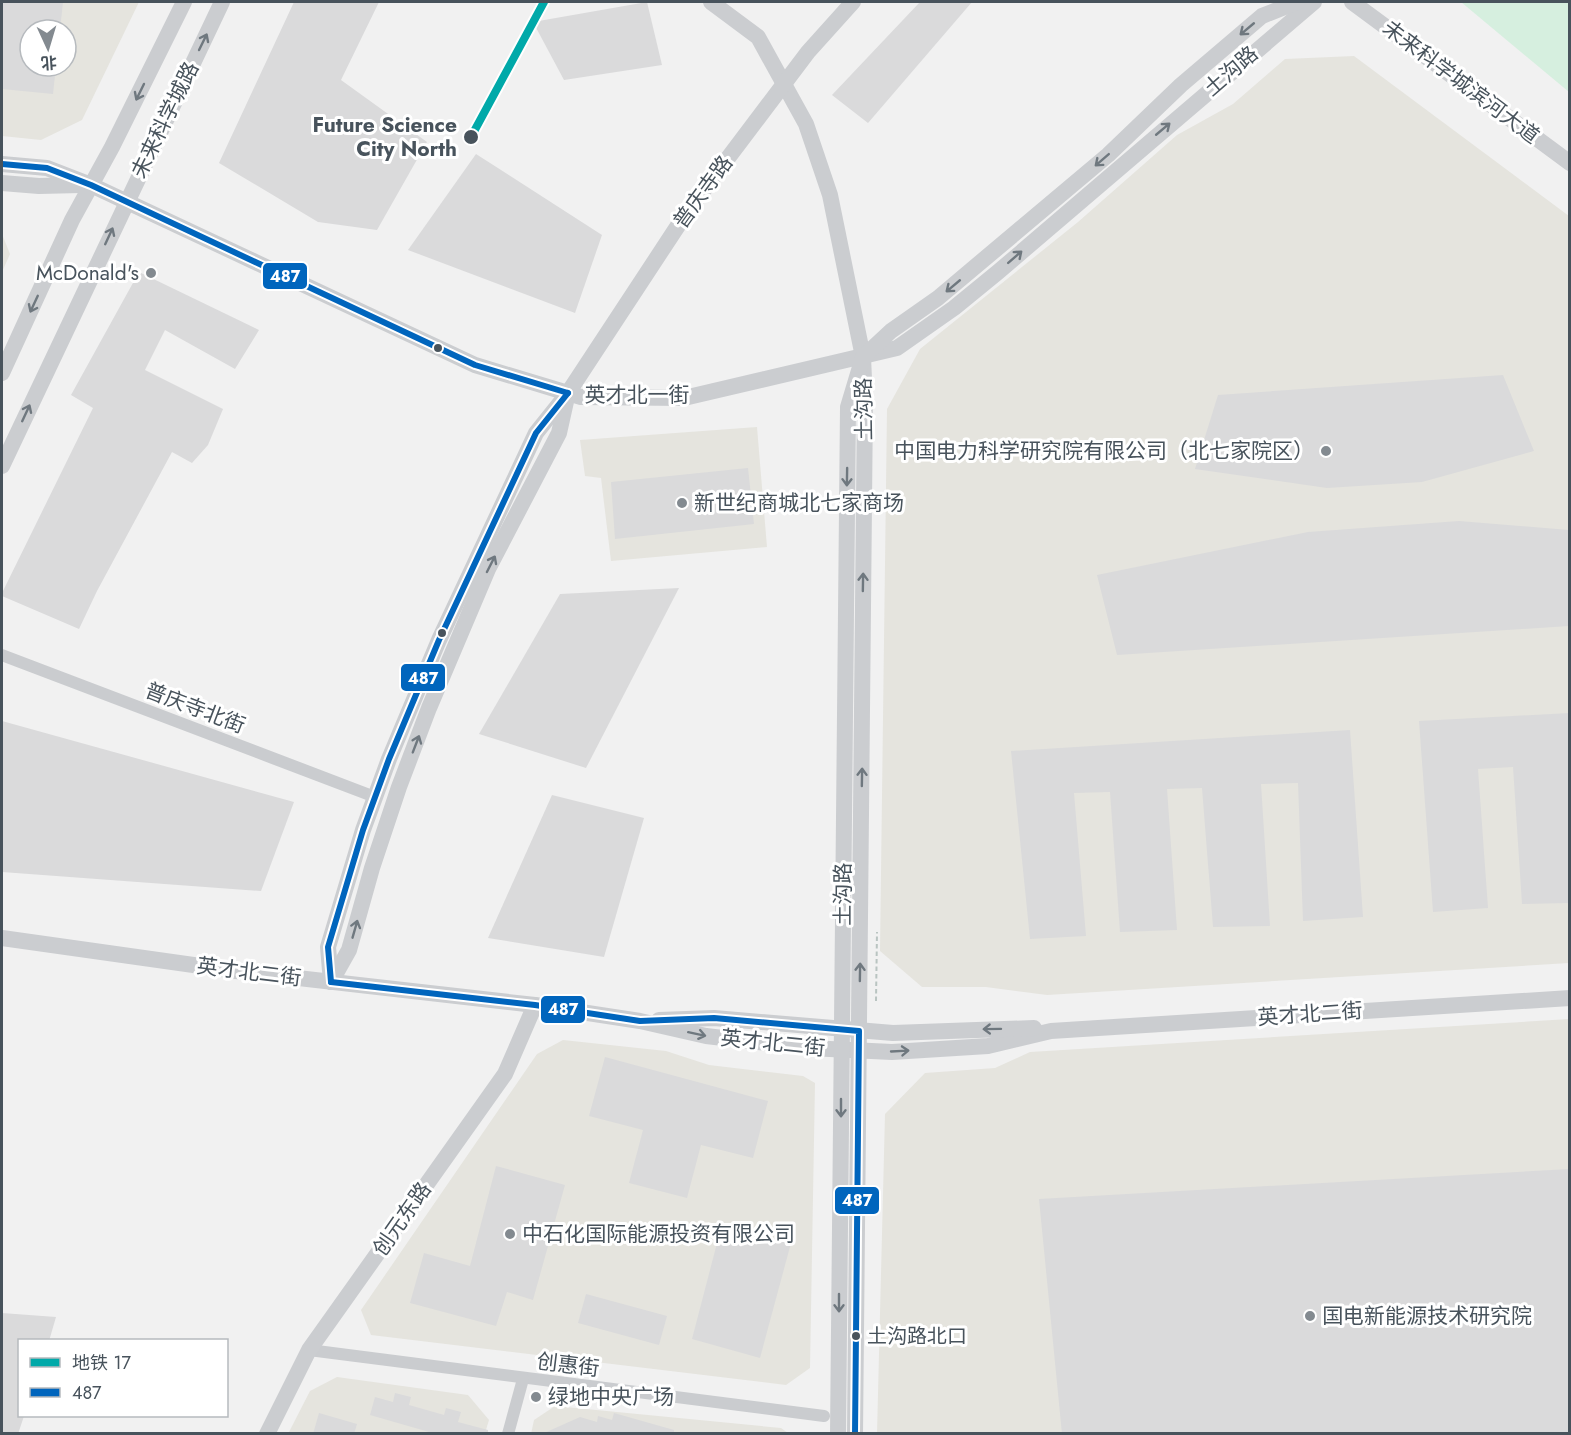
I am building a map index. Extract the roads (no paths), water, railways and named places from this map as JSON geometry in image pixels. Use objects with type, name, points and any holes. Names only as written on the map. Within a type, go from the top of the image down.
[{"type":"street","name":"未来科学城路","points":[[2,373],[72,220],[184,2]]},
{"type":"street","name":"未来科学城路","points":[[2,466],[222,2]]},
{"type":"street","points":[[711,2],[758,38],[806,124],[830,195],[863,357]]},
{"type":"street","name":"普庆寺路","points":[[331,982],[328,947],[388,759],[439,640],[536,434],[568,393],[685,215],[808,52],[853,2]]},
{"type":"street","name":"土沟路","points":[[838,1434],[848,407],[863,357],[891,331],[938,298],[1108,155],[1181,85],[1262,16],[1297,2]]},
{"type":"street","name":"土沟路","points":[[863,357],[897,348],[954,308],[1314,2]]},
{"type":"street","name":"未来科学城滨河大道","points":[[1352,2],[1569,163]]},
{"type":"street","name":"英才北一街","points":[[2,165],[47,168],[91,185],[475,365],[581,397],[684,398],[863,357]]},
{"type":"street","name":"英才北一街","points":[[2,183],[39,186],[91,185]]},
{"type":"street","name":"土沟路","points":[[855,1434],[865,400],[863,357]]},
{"type":"street","name":"普庆寺路","points":[[331,982],[349,950],[389,817],[433,699],[488,569],[559,433],[568,393]]},
{"type":"street","name":"普庆寺北街","points":[[2,655],[375,797]]},
{"type":"street","name":"英才北二街","points":[[2,938],[236,971],[535,1005],[640,1021],[706,1036],[892,1052],[988,1046],[1051,1031],[1569,998]]},
{"type":"street","name":"创元东路","points":[[267,1434],[309,1350],[505,1074],[535,1005]]},
{"type":"street","name":"英才北二街","points":[[640,1021],[714,1018],[893,1033],[1034,1028],[1051,1031]]},
{"type":"street","name":"创惠街","points":[[309,1350],[824,1416]]},
{"type":"street","points":[[508,1434],[523,1379]]},
{"type":"metro line","name":"17","points":[[471,137],[544,2]]},
{"type":"place","name":"Future Science City North","points":[[471,137]]},
{"type":"place","name":"McDonald's","points":[[151,273]]},
{"type":"place","name":"中国电力科学研究院有限公司（北七家院区）","points":[[1326,451]]},
{"type":"place","name":"新世纪商城北七家商场","points":[[682,503]]},
{"type":"place","name":"中石化国际能源投资有限公司","points":[[510,1234]]},
{"type":"place","name":"国电新能源技术研究院","points":[[1310,1316]]},
{"type":"place","name":"土沟路北口","points":[[856,1336]]},
{"type":"place","name":"绿地中央广场","points":[[536,1397]]}]
